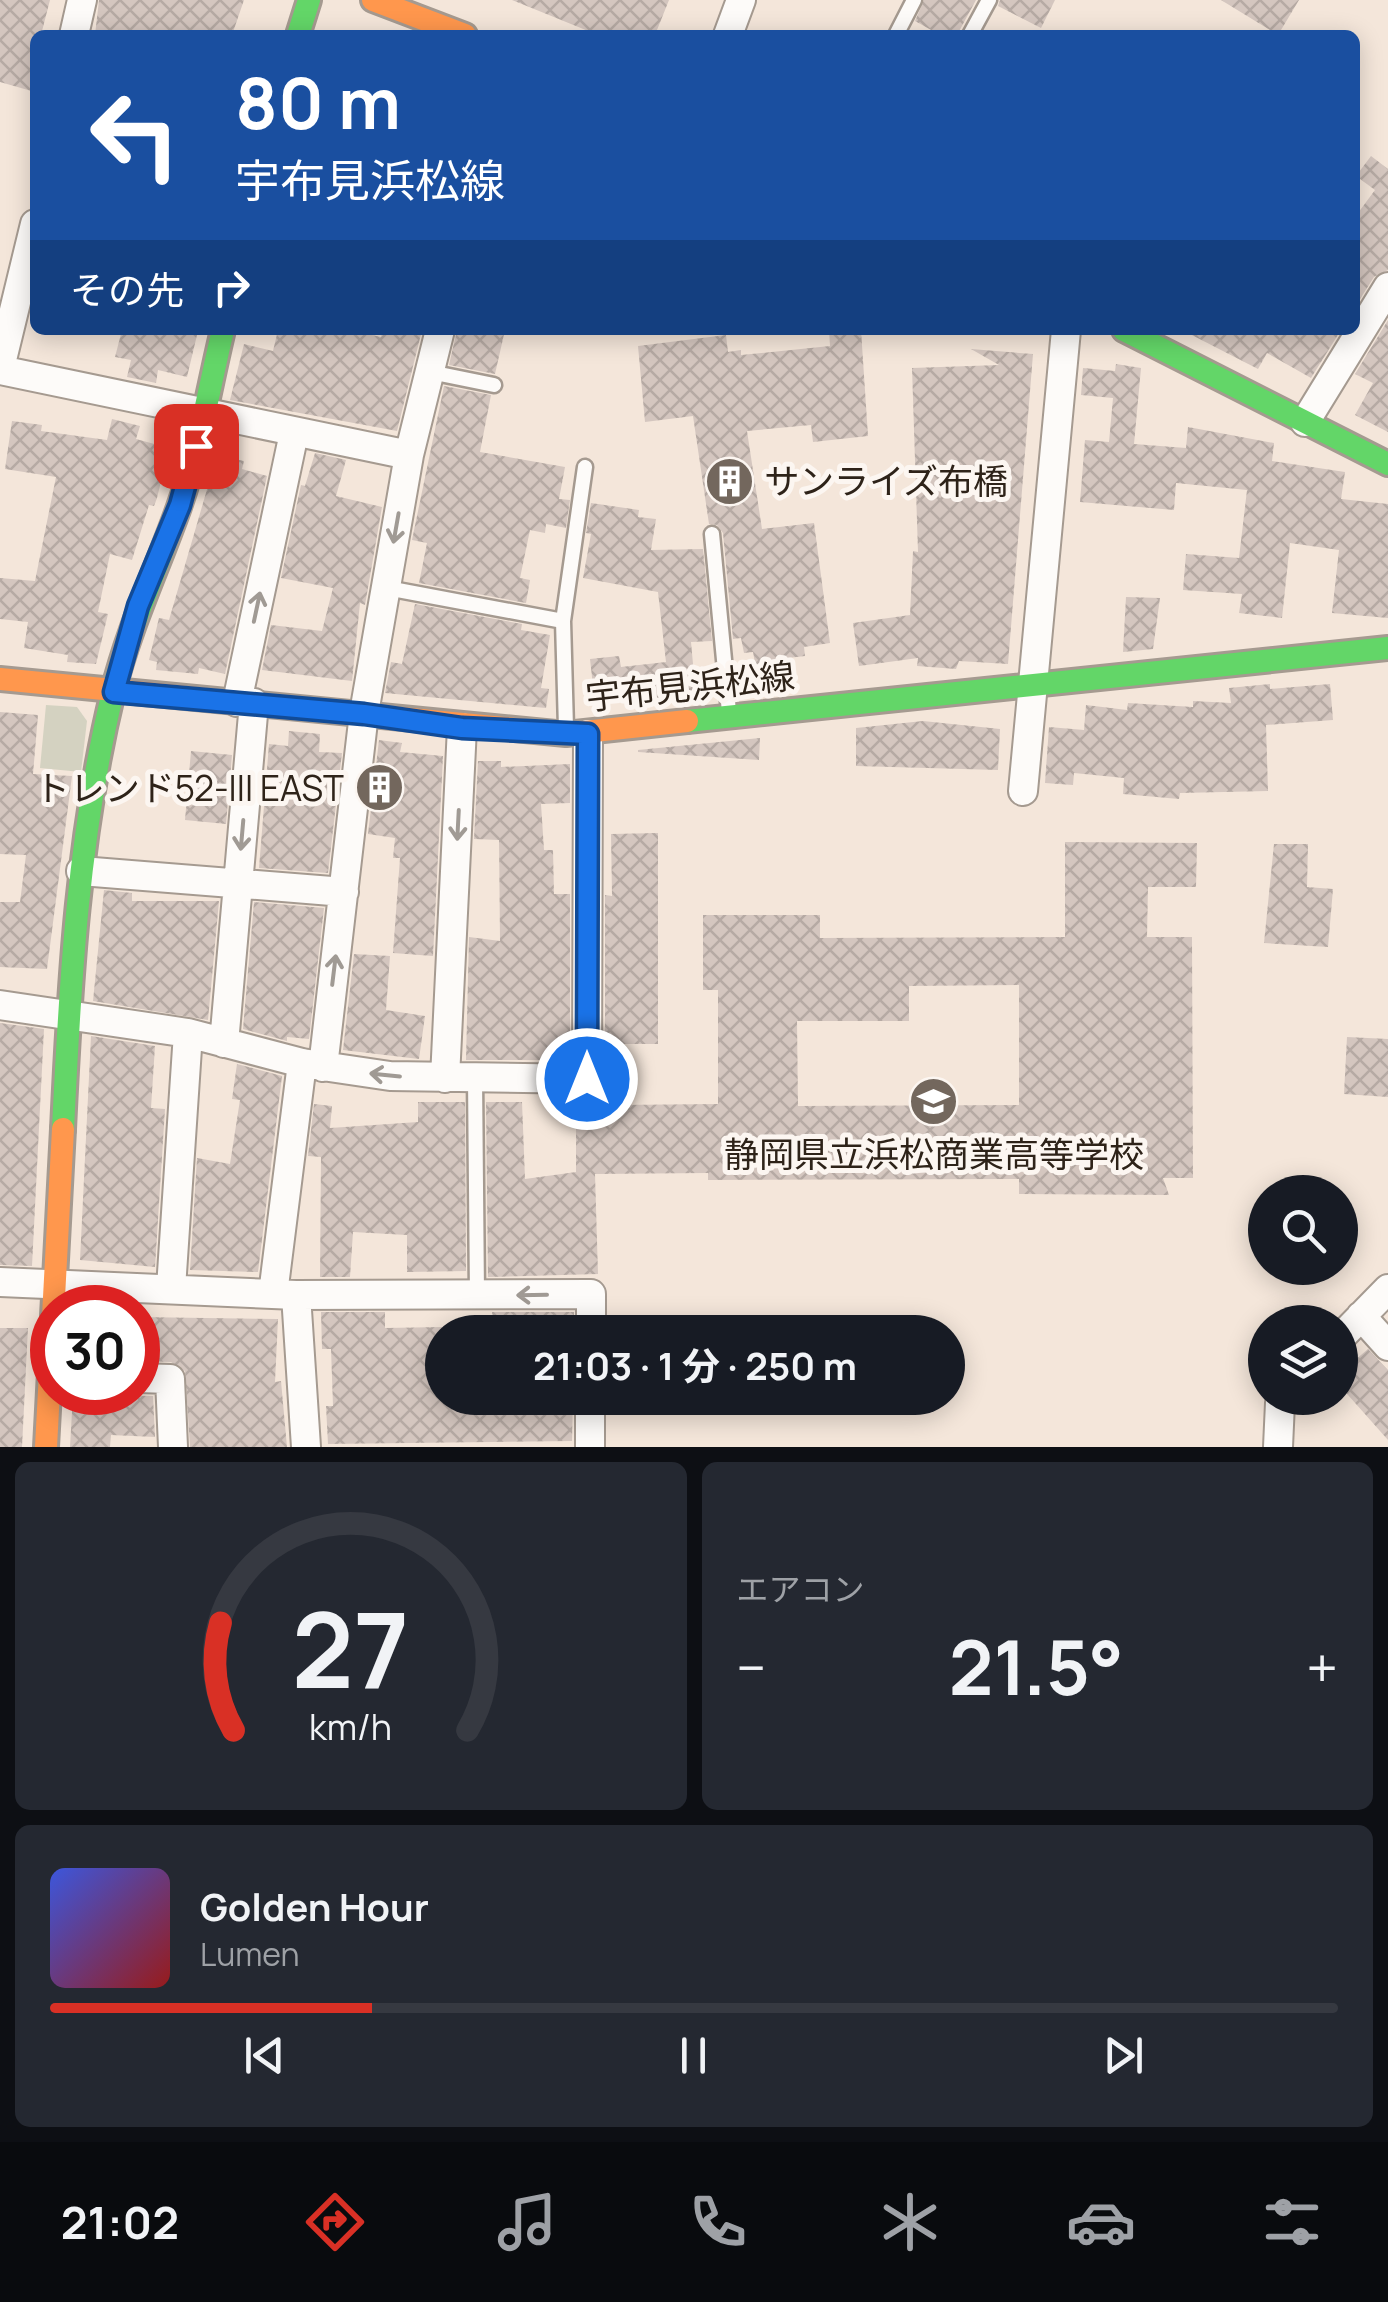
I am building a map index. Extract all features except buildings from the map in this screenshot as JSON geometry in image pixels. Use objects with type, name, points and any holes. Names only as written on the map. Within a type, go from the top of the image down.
[{"type":"main road","points":[[300,30],[310,0]]},
{"type":"main road","points":[[373,0],[451,30]]},
{"type":"main road","points":[[53,1284],[81,872],[114,692],[138,606],[180,505],[222,335]]},
{"type":"main road","points":[[1134,335],[1388,464]]},
{"type":"main road","name":"宇布見浜松線","points":[[0,680],[364,714],[462,728],[577,734],[1388,648]]},
{"type":"main road","points":[[46,1447],[48,1415]]},
{"type":"street","points":[[75,30],[82,0]]},
{"type":"street","points":[[730,30],[742,0]]},
{"type":"street","points":[[30,245],[0,369],[204,416],[409,455]]},
{"type":"street","points":[[1360,333],[1388,287]]},
{"type":"street","points":[[306,1447],[285,1294],[312,1065],[344,892],[364,714],[409,455],[439,335]]},
{"type":"street","points":[[1023,791],[1030,683],[1065,335]]},
{"type":"street","points":[[1305,422],[1358,335]]},
{"type":"street","points":[[224,1043],[238,881],[246,703],[294,433]]},
{"type":"street","points":[[445,1078],[462,728]]},
{"type":"street","points":[[0,1005],[69,1012],[188,1034],[312,1065],[445,1078],[587,1079],[577,734]]},
{"type":"street","points":[[81,872],[344,892]]},
{"type":"street","points":[[170,1288],[188,1034]]},
{"type":"street","points":[[0,1282],[285,1294],[591,1294],[590,1315]]},
{"type":"street","points":[[1358,1319],[1388,1288]]},
{"type":"street","points":[[1361,1316],[1388,1346]]},
{"type":"street","points":[[160,1379],[170,1379],[173,1447]]},
{"type":"street","points":[[590,1415],[590,1447]]},
{"type":"street","points":[[1278,1447],[1279,1415]]},
{"type":"lane","points":[[899,30],[914,0]]},
{"type":"lane","points":[[973,30],[989,0]]},
{"type":"lane","points":[[430,372],[494,385]]},
{"type":"lane","points":[[577,734],[563,622],[585,467]]},
{"type":"lane","points":[[712,534],[729,718]]},
{"type":"lane","points":[[387,588],[563,622]]},
{"type":"lane","points":[[476,1078],[478,1296]]},
{"type":"shaded area","points":[[46,705],[77,707],[87,721],[81,772],[40,768]]},
{"type":"traffic: fast","points":[[300,30],[309,0]]},
{"type":"traffic: fast","points":[[63,1129],[78,909],[101,746],[127,644],[186,485],[222,335]]},
{"type":"traffic: fast","points":[[1134,335],[1388,464]]},
{"type":"traffic: fast","points":[[687,721],[1388,648]]},
{"type":"traffic: slow","points":[[373,0],[452,30]]},
{"type":"traffic: slow","points":[[0,679],[566,734],[687,721]]},
{"type":"traffic: slow","points":[[46,1447],[63,1129]]},
{"type":"place","name":"サンライズ布橋","points":[[729,481]]},
{"type":"place","name":"トレンド52-III EAST","points":[[379,788]]},
{"type":"place","name":"静岡県立浜松商業高等学校","points":[[934,1102]]},
{"type":"route","points":[[196,446],[180,505],[138,606],[114,692],[364,714],[462,728],[588,734],[587,1079]]}]
